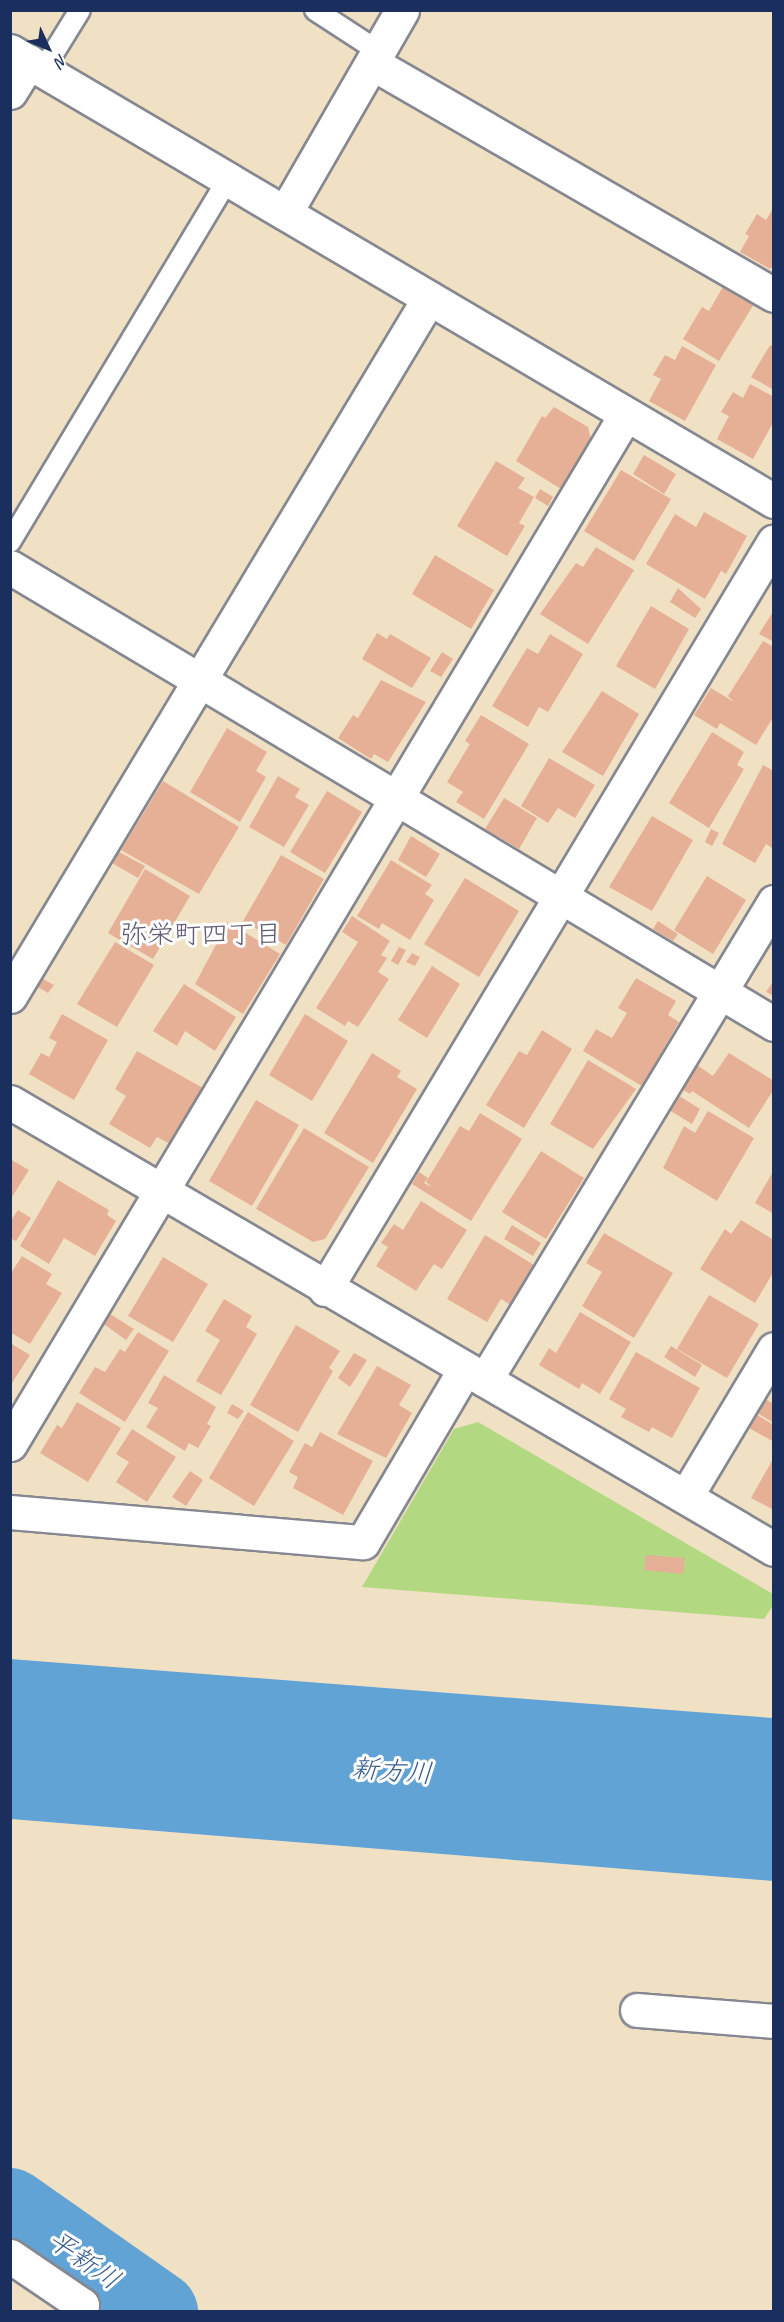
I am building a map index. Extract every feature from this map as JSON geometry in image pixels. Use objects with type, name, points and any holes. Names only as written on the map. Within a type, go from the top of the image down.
[{"type":"street","points":[[285,213],[402,10]]},
{"type":"street","points":[[375,57],[774,295]]},
{"type":"street","points":[[10,92],[27,61],[774,501]]},
{"type":"street","points":[[10,996],[429,298]]},
{"type":"street","points":[[10,1444],[626,414]]},
{"type":"street","points":[[325,1288],[774,541]]},
{"type":"street","points":[[10,567],[774,1023]]},
{"type":"street","points":[[10,1512],[363,1542],[475,1375],[774,902]]},
{"type":"street","points":[[10,1102],[774,1549]]},
{"type":"street","points":[[686,1496],[774,1349]]},
{"type":"street","points":[[637,2010],[774,2022]]},
{"type":"street","points":[[10,2256],[82,2305],[76,2312]]},
{"type":"lane","points":[[27,61],[80,10]]},
{"type":"lane","points":[[315,10],[375,57]]},
{"type":"lane","points":[[10,542],[228,179]]},
{"type":"green space","points":[[478,1422],[773,1594],[774,1604],[764,1619],[362,1587],[454,1429]]},
{"type":"water","name":"新方川","points":[[10,1659],[773,1718],[773,1881],[11,1819]]},
{"type":"building","points":[[774,207],[774,264],[770,269],[740,252],[749,236],[745,234],[757,214],[766,220]]},
{"type":"building","points":[[724,285],[754,304],[719,361],[683,339],[702,307],[709,311]]},
{"type":"building","points":[[770,345],[774,347],[774,390],[751,377]]},
{"type":"building","points":[[682,346],[716,365],[685,421],[649,401],[661,379],[653,375],[665,355],[675,360]]},
{"type":"building","points":[[750,384],[774,397],[774,421],[753,459],[717,439],[729,416],[721,412],[733,392],[743,398]]},
{"type":"building","points":[[554,407],[588,427],[591,440],[561,489],[516,461],[542,416],[545,418]]},
{"type":"building","points":[[644,455],[676,474],[664,494],[633,474]]},
{"type":"building","points":[[496,461],[525,478],[518,488],[534,497],[519,523],[525,526],[507,556],[457,526]]},
{"type":"building","points":[[621,470],[671,499],[634,561],[584,531]]},
{"type":"building","points":[[540,489],[553,497],[548,506],[535,498]]},
{"type":"building","points":[[704,512],[747,536],[726,574],[721,571],[705,599],[646,564],[675,514],[696,527]]},
{"type":"building","points":[[596,547],[634,570],[588,644],[540,614],[576,563],[583,567]]},
{"type":"building","points":[[435,555],[494,590],[471,629],[412,594]]},
{"type":"building","points":[[678,588],[701,609],[695,618],[670,602]]},
{"type":"building","points":[[651,606],[689,629],[655,689],[616,666]]},
{"type":"building","points":[[774,610],[774,642],[759,634]]},
{"type":"building","points":[[377,633],[387,639],[390,634],[431,658],[412,688],[362,659]]},
{"type":"building","points":[[550,634],[583,654],[548,712],[539,707],[528,727],[492,706],[527,648],[538,654]]},
{"type":"building","points":[[763,641],[774,647],[774,716],[756,745],[720,723],[717,729],[694,715],[711,688],[734,702],[728,696]]},
{"type":"building","points":[[442,652],[453,659],[441,677],[430,671]]},
{"type":"building","points":[[381,680],[426,702],[388,762],[374,754],[371,759],[338,738],[353,715],[358,718]]},
{"type":"building","points":[[602,691],[639,714],[603,776],[562,752]]},
{"type":"building","points":[[481,715],[529,744],[484,819],[456,802],[463,792],[447,782],[470,744],[465,741]]},
{"type":"building","points":[[227,728],[267,752],[256,771],[266,777],[240,822],[190,792]]},
{"type":"building","points":[[712,732],[744,752],[737,765],[744,769],[709,828],[669,803]]},
{"type":"building","points":[[549,758],[595,785],[575,818],[558,808],[548,823],[521,806]]},
{"type":"building","points":[[763,765],[774,771],[774,849],[766,844],[755,863],[722,844]]},
{"type":"building","points":[[278,776],[300,789],[295,797],[309,805],[284,847],[249,827]]},
{"type":"building","points":[[163,781],[239,827],[199,894],[121,850]]},
{"type":"building","points":[[327,791],[362,812],[325,873],[290,852]]},
{"type":"building","points":[[504,798],[537,818],[519,849],[485,829]]},
{"type":"building","points":[[652,816],[693,840],[652,911],[609,887]]},
{"type":"building","points":[[711,829],[719,833],[712,846],[705,842]]},
{"type":"building","points":[[411,836],[440,854],[426,877],[398,860]]},
{"type":"building","points":[[119,852],[145,866],[138,878],[112,863]]},
{"type":"building","points":[[281,855],[324,879],[286,945],[243,921]]},
{"type":"building","points":[[391,860],[432,885],[425,894],[434,900],[410,940],[382,923],[379,929],[357,916]]},
{"type":"building","points":[[145,869],[190,896],[153,959],[108,933]]},
{"type":"building","points":[[707,876],[746,900],[713,954],[674,930]]},
{"type":"building","points":[[465,878],[519,911],[479,977],[424,944]]},
{"type":"building","points":[[352,916],[390,941],[381,955],[387,958],[378,972],[389,979],[358,1027],[348,1021],[345,1026],[316,1008],[358,942],[342,932]]},
{"type":"building","points":[[658,921],[678,934],[673,941],[653,929]]},
{"type":"building","points":[[228,922],[280,954],[243,1014],[195,984]]},
{"type":"building","points":[[115,942],[154,965],[117,1027],[77,1004]]},
{"type":"building","points":[[399,947],[406,950],[398,965],[391,961]]},
{"type":"building","points":[[412,953],[420,957],[415,966],[406,962]]},
{"type":"building","points":[[432,966],[460,984],[427,1038],[398,1020]]},
{"type":"building","points":[[636,978],[676,1001],[668,1015],[679,1022],[642,1086],[583,1051],[596,1029],[612,1038],[627,1013],[618,1008]]},
{"type":"building","points":[[43,979],[54,985],[48,993],[38,987]]},
{"type":"building","points":[[774,980],[774,996],[766,992]]},
{"type":"building","points":[[184,984],[236,1017],[215,1051],[185,1031],[177,1046],[153,1031]]},
{"type":"building","points":[[62,1014],[108,1040],[74,1100],[29,1074],[41,1053],[49,1057],[57,1042],[49,1038]]},
{"type":"building","points":[[305,1014],[348,1041],[312,1101],[269,1075]]},
{"type":"building","points":[[542,1030],[572,1049],[524,1128],[486,1105],[519,1051],[527,1055]]},
{"type":"building","points":[[137,1051],[203,1088],[170,1144],[157,1137],[150,1148],[109,1124],[126,1096],[115,1089]]},
{"type":"building","points":[[372,1053],[401,1071],[397,1077],[417,1089],[373,1163],[324,1133]]},
{"type":"building","points":[[729,1053],[774,1081],[774,1089],[749,1128],[692,1091],[690,1094],[677,1086],[697,1065],[713,1076]]},
{"type":"building","points":[[588,1060],[636,1089],[593,1149],[550,1124]]},
{"type":"building","points":[[673,1092],[700,1109],[692,1124],[664,1107]]},
{"type":"building","points":[[256,1100],[299,1125],[252,1206],[209,1181]]},
{"type":"building","points":[[708,1111],[754,1138],[717,1201],[663,1168],[684,1126],[695,1133]]},
{"type":"building","points":[[480,1113],[522,1139],[471,1221],[412,1184],[419,1172],[428,1178],[424,1183],[432,1187],[426,1182],[460,1126],[469,1131]]},
{"type":"building","points":[[304,1128],[369,1167],[325,1239],[313,1242],[256,1209]]},
{"type":"building","points":[[541,1151],[584,1178],[546,1239],[502,1212]]},
{"type":"building","points":[[10,1159],[29,1170],[10,1200]]},
{"type":"building","points":[[774,1170],[774,1214],[755,1203]]},
{"type":"building","points":[[58,1180],[109,1210],[107,1215],[116,1221],[95,1256],[64,1238],[49,1264],[20,1246]]},
{"type":"building","points":[[421,1201],[467,1230],[442,1269],[434,1264],[416,1291],[376,1266],[388,1247],[381,1243],[394,1224],[403,1230]]},
{"type":"building","points":[[18,1210],[31,1218],[16,1241],[10,1238],[10,1222]]},
{"type":"building","points":[[741,1220],[774,1240],[774,1271],[755,1303],[700,1269],[725,1229],[731,1234]]},
{"type":"building","points":[[512,1225],[541,1243],[533,1256],[504,1239]]},
{"type":"building","points":[[604,1233],[673,1273],[634,1338],[582,1306],[602,1272],[586,1263]]},
{"type":"building","points":[[485,1235],[534,1265],[511,1305],[501,1299],[487,1322],[447,1299]]},
{"type":"building","points":[[22,1256],[52,1274],[46,1284],[62,1293],[30,1344],[10,1332],[10,1275]]},
{"type":"building","points":[[163,1257],[208,1284],[173,1342],[128,1316]]},
{"type":"building","points":[[709,1295],[759,1324],[727,1378],[677,1349]]},
{"type":"building","points":[[224,1299],[252,1316],[246,1327],[257,1334],[221,1395],[196,1381],[220,1340],[205,1331]]},
{"type":"building","points":[[107,1312],[134,1329],[126,1340],[101,1322]]},
{"type":"building","points":[[580,1312],[631,1342],[600,1394],[582,1383],[579,1389],[539,1365],[549,1348],[556,1353]]},
{"type":"building","points":[[296,1325],[340,1351],[329,1368],[333,1371],[298,1432],[250,1405]]},
{"type":"building","points":[[138,1332],[169,1351],[125,1422],[79,1393],[95,1367],[105,1372],[120,1349],[125,1352]]},
{"type":"building","points":[[10,1343],[30,1355],[10,1386]]},
{"type":"building","points":[[671,1346],[702,1365],[695,1377],[664,1357]]},
{"type":"building","points":[[636,1352],[700,1388],[672,1438],[652,1427],[649,1432],[621,1417],[626,1409],[609,1399]]},
{"type":"building","points":[[354,1353],[367,1360],[350,1387],[338,1378]]},
{"type":"building","points":[[377,1366],[411,1385],[399,1405],[412,1413],[386,1458],[337,1434]]},
{"type":"building","points":[[164,1375],[216,1407],[207,1424],[211,1426],[198,1448],[189,1443],[185,1451],[146,1427],[158,1408],[148,1403]]},
{"type":"building","points":[[765,1399],[774,1404],[774,1423],[757,1413]]},
{"type":"building","points":[[77,1402],[121,1428],[88,1482],[40,1453],[57,1425],[62,1428]]},
{"type":"building","points":[[232,1404],[244,1411],[238,1419],[227,1413]]},
{"type":"building","points":[[248,1412],[294,1441],[254,1506],[209,1478]]},
{"type":"building","points":[[757,1415],[774,1425],[774,1442],[749,1428]]},
{"type":"building","points":[[132,1429],[176,1457],[147,1502],[116,1482],[129,1462],[116,1454]]},
{"type":"building","points":[[320,1432],[373,1461],[343,1515],[293,1488],[298,1477],[289,1472],[305,1443],[312,1447]]},
{"type":"building","points":[[774,1457],[774,1510],[751,1498]]},
{"type":"building","points":[[190,1471],[203,1480],[186,1506],[172,1497]]},
{"type":"building","points":[[646,1555],[685,1558],[683,1574],[644,1570]]},
{"type":"waterway","name":"平新川","points":[[10,2208],[158,2312]]},
{"type":"district","name":"弥栄町四丁目","points":[[201,935]]}]
